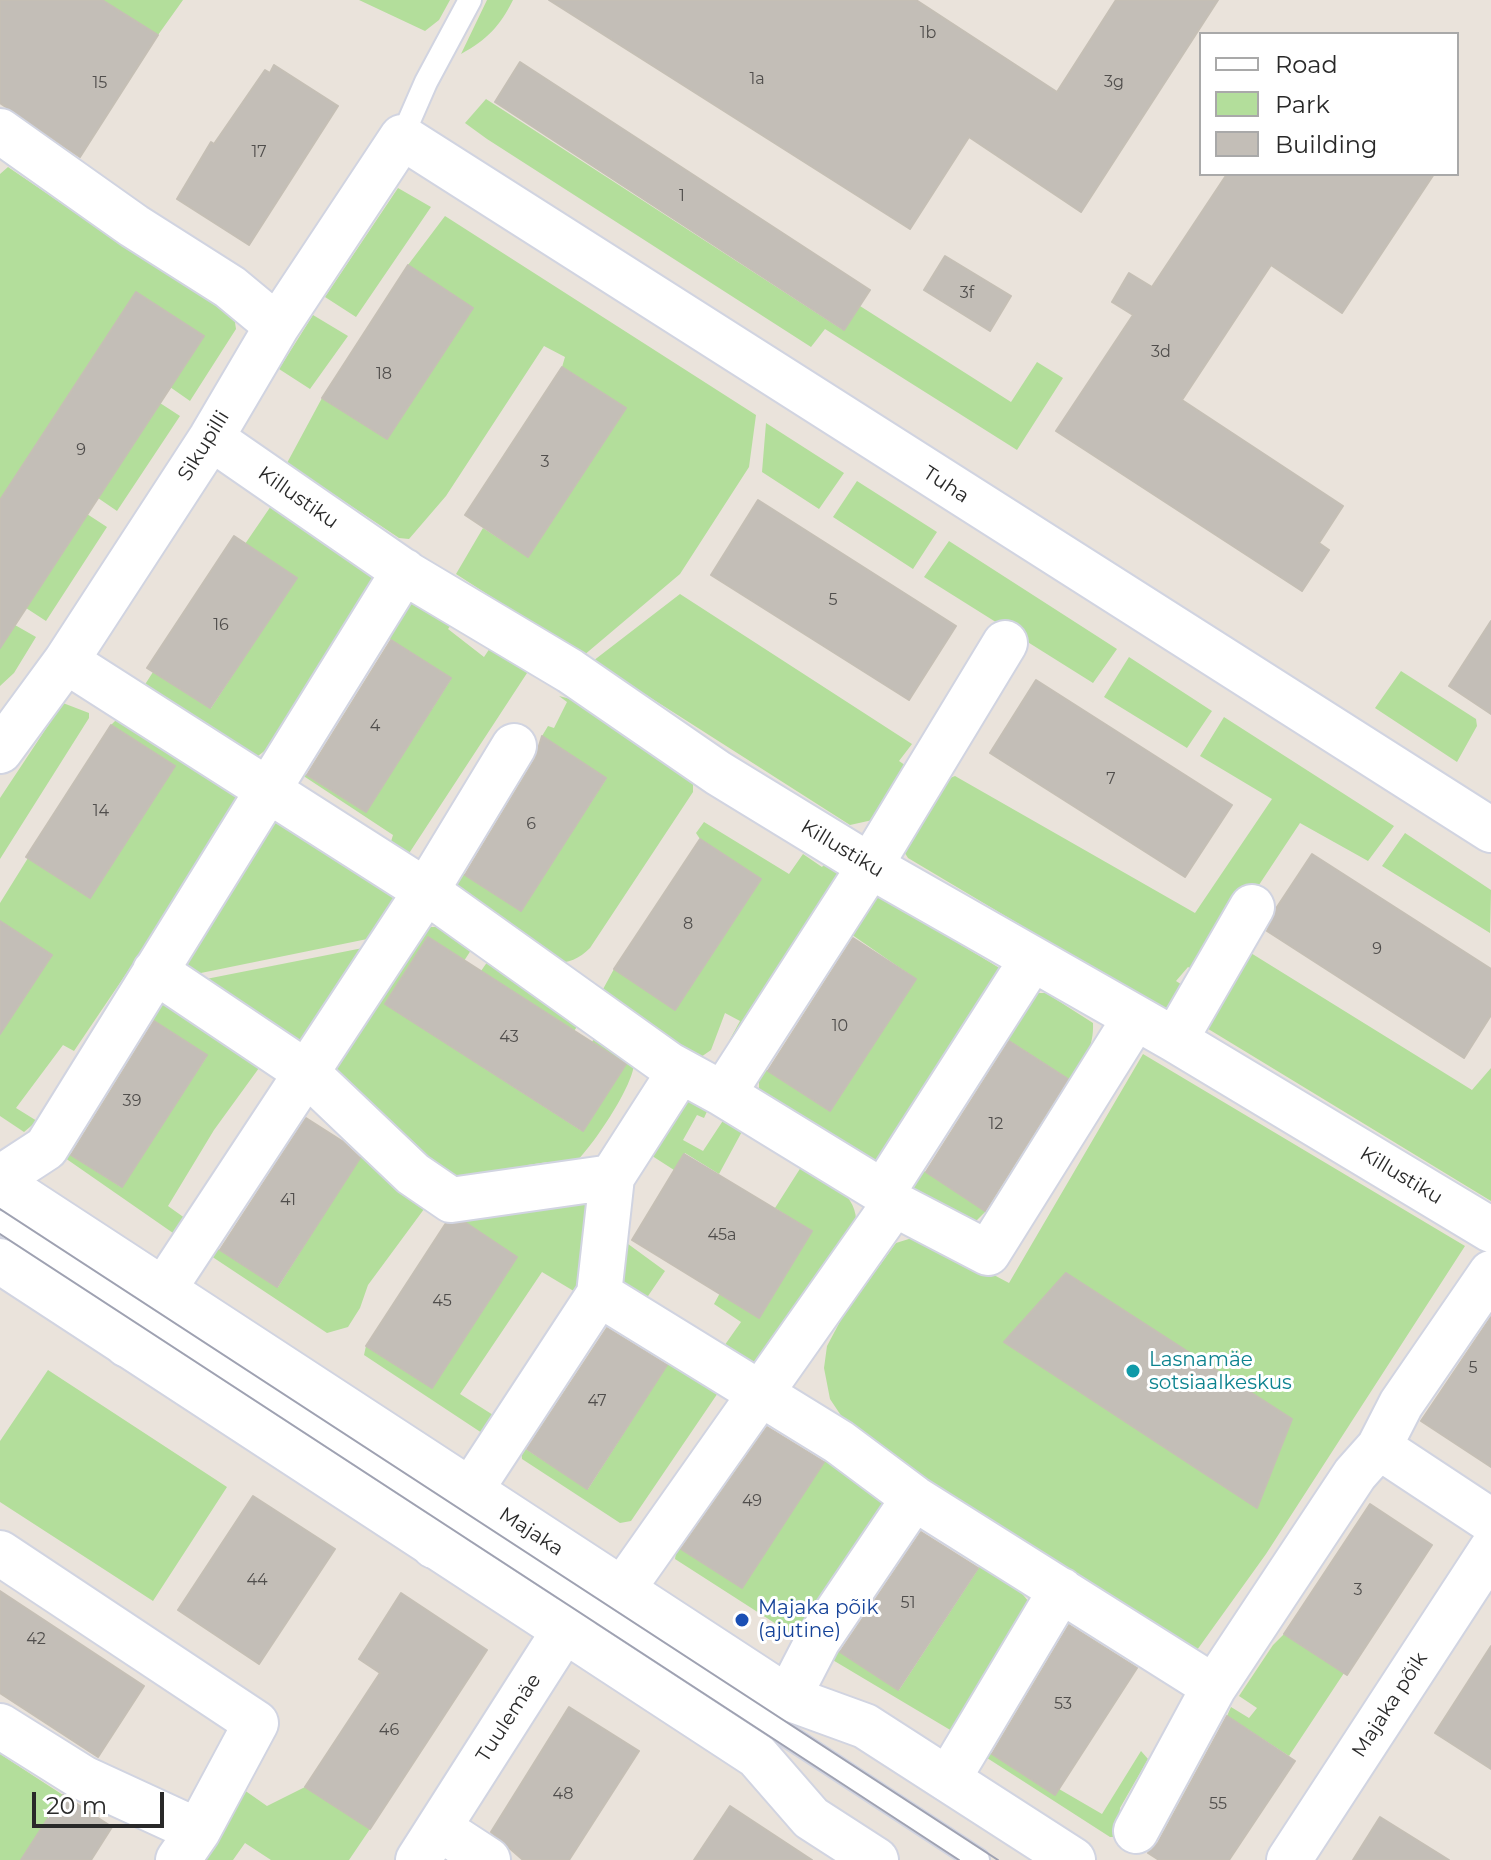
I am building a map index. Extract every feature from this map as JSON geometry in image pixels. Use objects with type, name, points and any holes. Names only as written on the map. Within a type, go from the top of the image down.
[{"type":"street","name":"Sikupilli","points":[[6,731],[66,661],[211,438],[277,326],[402,137]]},
{"type":"street","name":"Tuha","points":[[402,137],[1491,830]]},
{"type":"street","points":[[8,148],[230,287],[277,326]]},
{"type":"street","name":"Killustiku","points":[[211,438],[404,571],[570,671],[718,773],[1031,961],[1175,1040],[1491,1230]]},
{"type":"street","points":[[0,1180],[46,1148],[404,571]]},
{"type":"street","points":[[723,1094],[870,866],[1005,643]]},
{"type":"street","points":[[66,661],[426,891],[680,1071],[723,1094],[889,1198],[988,1253],[1135,1018]]},
{"type":"street","points":[[145,1317],[426,891],[514,746]]},
{"type":"street","points":[[1175,1040],[1252,907]]},
{"type":"street","name":"Tuulemäe","points":[[429,1844],[592,1600],[759,1395],[889,1198],[1031,961]]},
{"type":"street","points":[[155,971],[307,1073],[413,1174],[451,1200],[612,1177]]},
{"type":"street","points":[[452,1518],[599,1294],[612,1177],[680,1071]]},
{"type":"street","name":"Majaka","points":[[0,1180],[145,1317],[452,1518],[592,1600],[788,1698],[865,1726],[1073,1860]]},
{"type":"street","name":"Majaka","points":[[0,1261],[145,1317],[452,1518],[592,1600],[757,1756],[811,1818],[876,1860]]},
{"type":"street","points":[[1136,1831],[1214,1687],[1355,1474],[1379,1447],[1401,1404],[1491,1273]]},
{"type":"street","points":[[599,1294],[839,1442],[914,1498],[1214,1687]]},
{"type":"street","points":[[1379,1447],[1491,1521]]},
{"type":"street","points":[[788,1698],[818,1640],[914,1498]]},
{"type":"street","name":"Majaka põik","points":[[1289,1860],[1491,1550]]},
{"type":"street","points":[[0,1553],[256,1723],[188,1846],[0,1726]]},
{"type":"street","points":[[948,1779],[1061,1590]]},
{"type":"street","points":[[429,1844],[488,1860]]},
{"type":"lane","points":[[402,137],[426,82],[470,0]]},
{"type":"lane","points":[[0,1222],[145,1317]]},
{"type":"lane","points":[[592,1600],[978,1860]]},
{"type":"green space","points":[[94,0],[183,0],[158,35]]},
{"type":"green space","points":[[359,0],[450,0],[439,20],[425,31]]},
{"type":"green space","points":[[487,0],[513,0],[492,32],[461,54]]},
{"type":"green space","points":[[486,99],[843,330],[860,306],[1011,402],[1037,362],[1063,378],[1017,450],[825,329],[811,347],[487,139],[465,123]]},
{"type":"green space","points":[[8,167],[121,244],[221,305],[234,316],[236,329],[190,401],[170,387],[0,500],[0,174]]},
{"type":"green space","points":[[398,188],[431,207],[356,317],[325,297]]},
{"type":"green space","points":[[445,216],[756,415],[749,467],[680,574],[583,656],[456,574],[483,528],[528,557],[625,408],[562,367],[565,357],[544,346],[446,496],[409,539],[399,538],[287,463],[322,398],[387,439],[473,308],[408,265]]},
{"type":"green space","points":[[313,315],[348,336],[310,389],[279,369]]},
{"type":"green space","points":[[160,403],[180,416],[117,511],[98,498]]},
{"type":"green space","points":[[766,423],[844,473],[819,509],[762,472]]},
{"type":"green space","points":[[857,481],[937,532],[913,569],[833,517]]},
{"type":"green space","points":[[271,506],[379,572],[356,619],[267,749],[258,756],[249,757],[135,700],[153,672],[211,708],[296,578],[245,544]]},
{"type":"green space","points":[[87,514],[107,527],[46,621],[26,608]]},
{"type":"green space","points":[[949,541],[1117,649],[1093,683],[924,577]]},
{"type":"green space","points":[[680,594],[912,744],[899,761],[915,772],[877,819],[850,825],[593,661]]},
{"type":"green space","points":[[407,595],[455,620],[448,629],[484,657],[492,645],[529,670],[406,858],[389,848],[393,835],[299,773],[301,771],[366,812],[451,679],[387,637]]},
{"type":"green space","points":[[15,625],[36,637],[14,673],[0,686],[0,647]]},
{"type":"green space","points":[[1129,657],[1212,711],[1187,748],[1104,697]]},
{"type":"green space","points":[[1401,671],[1476,719],[1477,726],[1457,762],[1375,708]]},
{"type":"green space","points":[[559,696],[578,701],[693,780],[693,792],[590,948],[573,960],[553,963],[460,898],[449,878],[457,869],[521,910],[606,779],[542,736],[548,726],[554,728],[567,702]]},
{"type":"green space","points":[[63,703],[89,713],[89,718],[0,859],[0,798]]},
{"type":"green space","points":[[1224,717],[1394,826],[1368,861],[1300,823],[1200,974],[1188,967],[1176,981],[1190,990],[1175,1008],[1165,1011],[908,858],[903,850],[945,780],[955,776],[1195,913],[1272,799],[1200,756]]},
{"type":"green space","points":[[117,719],[248,793],[74,1051],[63,1045],[16,1108],[37,1121],[24,1132],[0,1116],[0,1034],[52,955],[0,921],[0,903],[28,858],[90,898],[175,766],[111,725]]},
{"type":"green space","points":[[276,809],[399,898],[382,936],[191,975],[179,961]]},
{"type":"green space","points":[[704,822],[789,874],[803,854],[822,867],[828,860],[842,870],[737,1041],[729,1041],[740,1021],[725,1013],[711,1050],[701,1057],[675,1046],[602,991],[614,969],[676,1009],[760,879],[700,839],[696,833]]},
{"type":"green space","points":[[1405,833],[1491,890],[1490,933],[1382,866]]},
{"type":"green space","points":[[879,895],[1001,969],[902,1146],[873,1165],[759,1089],[759,1081],[766,1069],[830,1111],[916,979],[845,930],[865,897]]},
{"type":"green space","points":[[444,927],[473,947],[464,961],[428,937],[385,1004],[582,1131],[592,1042],[598,1033],[634,1064],[626,1088],[608,1120],[568,1169],[550,1174],[548,1162],[528,1165],[528,1177],[442,1177],[324,1074],[421,930]]},
{"type":"green space","points":[[378,945],[304,1051],[201,980]]},
{"type":"green space","points":[[1246,950],[1472,1090],[1491,1068],[1491,1201],[1205,1027]]},
{"type":"green space","points":[[490,958],[581,1021],[574,1031],[481,971]]},
{"type":"green space","points":[[1038,993],[1046,993],[1093,1023],[1087,1054],[1070,1080],[1005,1038]]},
{"type":"green space","points":[[151,996],[267,1057],[214,1130],[168,1206],[189,1221],[187,1234],[173,1233],[55,1151],[58,1146],[121,1187],[207,1056],[153,1020],[163,1003]]},
{"type":"green space","points":[[1143,1054],[1465,1246],[1266,1554],[1192,1657],[901,1471],[850,1429],[830,1399],[824,1368],[827,1346],[843,1316],[896,1243],[912,1238],[941,1247],[1009,1283]]},
{"type":"green space","points":[[687,1096],[710,1105],[704,1118],[697,1115],[683,1140],[703,1151],[726,1116],[745,1126],[719,1174],[685,1153],[674,1170],[646,1152]]},
{"type":"green space","points":[[362,1154],[430,1201],[368,1285],[360,1308],[348,1327],[327,1333],[211,1256],[213,1246],[278,1287]]},
{"type":"green space","points":[[803,1164],[847,1196],[856,1215],[856,1226],[759,1368],[717,1356],[741,1322],[714,1304],[720,1293],[811,1231],[775,1208]]},
{"type":"green space","points":[[921,1169],[986,1211],[976,1221],[961,1226],[912,1194],[914,1179]]},
{"type":"green space","points":[[589,1194],[577,1293],[542,1272],[460,1394],[501,1420],[485,1435],[364,1355],[366,1346],[432,1388],[517,1257],[451,1214]]},
{"type":"green space","points":[[624,1241],[665,1271],[646,1299],[619,1285]]},
{"type":"green space","points":[[672,1357],[724,1384],[631,1521],[620,1523],[522,1459],[521,1446],[588,1489]]},
{"type":"green space","points":[[48,1370],[227,1487],[153,1601],[0,1502],[0,1441]]},
{"type":"green space","points":[[827,1457],[890,1501],[798,1638],[675,1559],[677,1546],[742,1588]]},
{"type":"green space","points":[[984,1560],[1004,1572],[1029,1602],[967,1704],[957,1734],[831,1659],[832,1646],[899,1690]]},
{"type":"green space","points":[[1284,1634],[1344,1673],[1289,1756],[1227,1716],[1231,1707],[1249,1718],[1257,1708],[1239,1696],[1273,1645]]},
{"type":"green space","points":[[983,1748],[1054,1794],[1059,1789],[1102,1814],[1141,1751],[1148,1759],[1120,1808],[1117,1837],[1110,1837],[984,1756]]},
{"type":"green space","points":[[0,1754],[63,1795],[21,1860],[0,1860]]},
{"type":"green space","points":[[237,1785],[267,1806],[305,1787],[370,1829],[349,1860],[271,1860],[245,1843],[233,1860],[187,1860]]},
{"type":"building","points":[[0,0],[102,0],[158,35],[80,157],[0,103]]},
{"type":"building","points":[[549,0],[916,0],[1057,92],[1116,0],[1218,0],[1081,212],[969,137],[910,229]]},
{"type":"building","points":[[520,62],[870,290],[844,330],[495,102]]},
{"type":"building","points":[[274,65],[338,106],[249,245],[177,199],[211,142],[214,144],[265,70],[270,73]]},
{"type":"building","points":[[1226,176],[1433,176],[1342,313],[1271,265],[1182,400],[1343,506],[1319,543],[1329,550],[1302,591],[1056,431],[1133,315],[1112,302],[1129,273],[1152,287]]},
{"type":"building","points":[[945,256],[1011,296],[990,331],[924,290]]},
{"type":"building","points":[[408,265],[473,308],[387,439],[322,398]]},
{"type":"building","points":[[136,292],[204,336],[0,648],[0,500]]},
{"type":"building","points":[[562,367],[626,408],[528,557],[465,515]]},
{"type":"building","points":[[758,500],[956,626],[909,700],[711,575]]},
{"type":"building","points":[[234,536],[297,578],[210,708],[147,668]]},
{"type":"building","points":[[1491,621],[1491,714],[1449,686]]},
{"type":"building","points":[[391,640],[451,678],[366,812],[307,775]]},
{"type":"building","points":[[1036,680],[1232,805],[1185,877],[990,753]]},
{"type":"building","points":[[111,725],[175,766],[90,898],[26,857]]},
{"type":"building","points":[[542,736],[606,778],[521,911],[465,875],[535,759]]},
{"type":"building","points":[[700,839],[761,879],[675,1010],[614,969]]},
{"type":"building","points":[[1312,854],[1491,969],[1491,1015],[1464,1058],[1267,931],[1277,907]]},
{"type":"building","points":[[0,921],[52,955],[0,1034]]},
{"type":"building","points":[[428,937],[626,1064],[583,1131],[385,1004]]},
{"type":"building","points":[[853,938],[916,979],[830,1111],[768,1071]]},
{"type":"building","points":[[154,1021],[207,1055],[122,1187],[71,1155]]},
{"type":"building","points":[[1009,1041],[1068,1079],[985,1211],[926,1172]]},
{"type":"building","points":[[306,1118],[342,1141],[360,1158],[277,1287],[220,1250]]},
{"type":"building","points":[[684,1154],[812,1231],[759,1318],[632,1240]]},
{"type":"building","points":[[446,1223],[466,1223],[517,1257],[432,1388],[366,1346]]},
{"type":"building","name":"Lasnamäe sotsiaalkeskus","points":[[1066,1273],[1292,1419],[1257,1508],[1004,1342]]},
{"type":"building","points":[[1491,1317],[1491,1467],[1421,1421]]},
{"type":"building","points":[[607,1328],[667,1365],[587,1489],[527,1449]]},
{"type":"building","points":[[767,1427],[824,1462],[742,1588],[681,1549]]},
{"type":"building","points":[[253,1496],[335,1549],[259,1664],[178,1610]]},
{"type":"building","points":[[1370,1504],[1432,1545],[1347,1675],[1284,1634]]},
{"type":"building","points":[[921,1532],[978,1568],[898,1690],[840,1652]]},
{"type":"building","points":[[0,1591],[144,1686],[98,1757],[0,1693]]},
{"type":"building","points":[[401,1593],[487,1650],[370,1829],[305,1787],[380,1673],[359,1659]]},
{"type":"building","points":[[1069,1625],[1137,1668],[1055,1795],[992,1754]]},
{"type":"building","points":[[1491,1646],[1491,1769],[1435,1733]]},
{"type":"building","points":[[569,1707],[639,1751],[569,1860],[523,1860],[491,1832]]},
{"type":"building","points":[[1227,1716],[1295,1761],[1229,1860],[1159,1860],[1148,1853],[1158,1843]]},
{"type":"building","points":[[63,1795],[112,1827],[91,1860],[21,1860]]},
{"type":"building","points":[[730,1806],[812,1860],[694,1860]]},
{"type":"building","points":[[1380,1817],[1449,1860],[1353,1860]]},
{"type":"tram line","points":[[0,1209],[998,1860]]},
{"type":"tram line","points":[[0,1234],[959,1860]]},
{"type":"place","name":"Lasnamäe sotsiaalkeskus","points":[[1133,1371]]},
{"type":"place","name":"Majaka põik (ajutine)","points":[[742,1620]]}]
